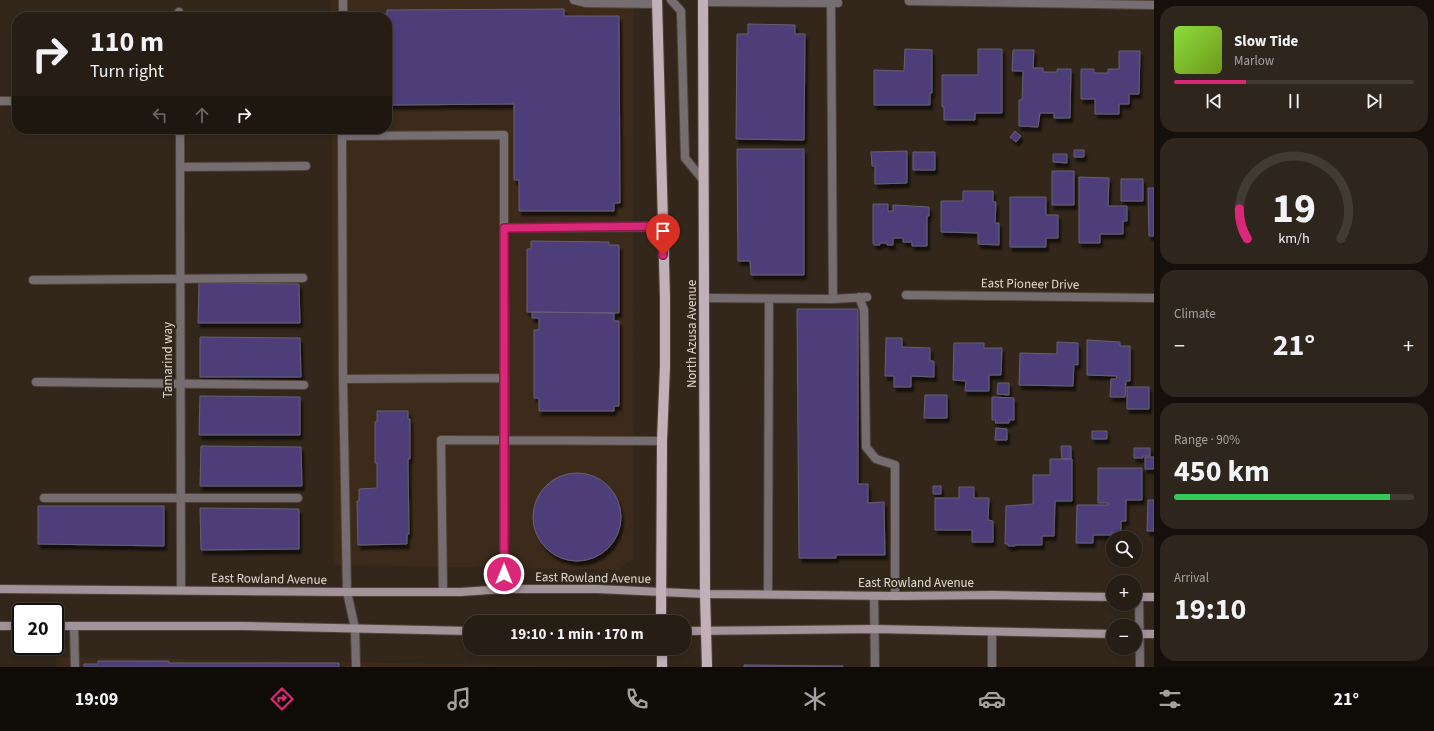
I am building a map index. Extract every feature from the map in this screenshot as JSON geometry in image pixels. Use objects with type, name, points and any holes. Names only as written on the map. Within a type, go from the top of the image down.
[{"type":"main road","name":"North Azusa Avenue","points":[[704,1],[705,594],[707,667]]},
{"type":"main road","points":[[657,2],[664,298],[661,615]]},
{"type":"main road","points":[[662,655],[662,667]]},
{"type":"street","points":[[343,0],[343,12]]},
{"type":"street","points":[[574,0],[586,3],[657,2]]},
{"type":"street","points":[[672,0],[681,11],[685,158],[704,181]]},
{"type":"street","points":[[704,1],[834,3],[833,299]]},
{"type":"street","points":[[909,1],[1154,5]]},
{"type":"street","points":[[0,101],[12,101]]},
{"type":"street","points":[[392,133],[504,135],[504,589]]},
{"type":"street","name":"Tamarind way","points":[[180,134],[181,590]]},
{"type":"street","points":[[342,134],[342,379],[347,592],[354,628],[356,667]]},
{"type":"street","points":[[180,167],[306,166]]},
{"type":"street","points":[[504,228],[662,226]]},
{"type":"street","points":[[33,280],[303,278]]},
{"type":"street","name":"East Pioneer Drive","points":[[906,295],[1154,298]]},
{"type":"street","points":[[705,298],[833,299],[863,297],[866,447],[876,459],[895,465],[895,596]]},
{"type":"street","points":[[768,594],[769,299]]},
{"type":"street","points":[[342,379],[505,378]]},
{"type":"street","points":[[36,382],[304,384]]},
{"type":"street","points":[[443,592],[441,440],[662,441]]},
{"type":"street","points":[[44,498],[298,498]]},
{"type":"street","name":"East Rowland Avenue","points":[[0,589],[443,592],[504,589],[597,589],[705,594],[895,596],[993,594],[1106,596]]},
{"type":"street","points":[[874,596],[875,667]]},
{"type":"street","points":[[1142,597],[1154,597]]},
{"type":"street","points":[[0,626],[12,626]]},
{"type":"street","points":[[64,626],[241,626],[463,631]]},
{"type":"street","points":[[74,626],[75,667]]},
{"type":"street","points":[[691,631],[875,629],[1106,634]]},
{"type":"street","points":[[992,632],[992,667]]},
{"type":"street","points":[[1142,634],[1154,634]]},
{"type":"street","points":[[1139,655],[1140,667]]},
{"type":"shaded area","points":[[331,0],[634,0],[633,559],[618,570],[334,565],[332,134],[392,134],[392,12],[331,12]]},
{"type":"shaded area","points":[[56,657],[624,667],[56,667]]},
{"type":"building","points":[[564,9],[564,16],[619,16],[620,203],[614,203],[614,211],[519,211],[519,180],[514,180],[514,104],[392,105],[392,12],[387,12],[387,10]]},
{"type":"building","points":[[748,24],[795,25],[795,34],[805,34],[804,140],[736,139],[737,34],[748,34]]},
{"type":"building","points":[[905,49],[932,50],[932,93],[930,93],[930,105],[874,105],[874,70],[904,71]]},
{"type":"building","points":[[978,49],[1002,49],[1002,113],[975,113],[975,120],[944,120],[944,107],[942,107],[942,75],[978,75]]},
{"type":"building","points":[[1013,50],[1034,50],[1033,68],[1043,68],[1043,72],[1057,72],[1057,69],[1071,69],[1070,118],[1054,118],[1054,113],[1040,113],[1038,127],[1019,126],[1019,100],[1022,100],[1023,71],[1012,71]]},
{"type":"building","points":[[1119,51],[1140,51],[1139,94],[1129,94],[1129,104],[1119,104],[1119,114],[1095,114],[1095,99],[1081,99],[1081,69],[1094,69],[1094,73],[1108,73],[1108,69],[1119,69]]},
{"type":"building","points":[[1015,131],[1021,136],[1016,142],[1010,137]]},
{"type":"building","points":[[737,149],[804,149],[804,275],[751,275],[750,261],[738,261]]},
{"type":"building","points":[[1074,150],[1084,150],[1084,157],[1074,157]]},
{"type":"building","points":[[907,151],[907,183],[875,184],[875,166],[872,166],[871,152]]},
{"type":"building","points":[[913,152],[935,152],[935,170],[913,170]]},
{"type":"building","points":[[1053,154],[1067,154],[1067,163],[1053,162]]},
{"type":"building","points":[[1052,171],[1074,171],[1074,205],[1052,205]]},
{"type":"building","points":[[1079,177],[1109,178],[1108,206],[1127,206],[1127,221],[1123,221],[1123,234],[1100,234],[1100,243],[1079,243]]},
{"type":"building","points":[[1121,179],[1143,179],[1143,201],[1121,201]]},
{"type":"building","points":[[1148,188],[1154,188],[1154,236],[1149,236]]},
{"type":"building","points":[[963,191],[993,191],[993,202],[996,202],[995,223],[999,223],[999,245],[978,244],[978,233],[941,232],[941,201],[963,201]]},
{"type":"building","points":[[1010,197],[1046,197],[1046,215],[1058,215],[1058,238],[1046,238],[1046,247],[1010,247]]},
{"type":"building","points":[[873,204],[888,204],[888,211],[893,211],[893,205],[929,207],[929,216],[927,216],[927,246],[912,246],[912,242],[903,242],[903,238],[893,238],[893,245],[880,243],[880,245],[874,245]]},
{"type":"building","points":[[531,241],[609,242],[609,245],[619,245],[619,313],[527,312],[527,249],[531,249]]},
{"type":"building","points":[[199,283],[299,284],[300,323],[198,323]]},
{"type":"building","points":[[797,309],[858,309],[858,484],[868,484],[868,503],[884,502],[885,555],[836,555],[836,558],[799,558]]},
{"type":"building","points":[[532,312],[614,313],[614,321],[619,321],[619,406],[614,406],[614,411],[539,411],[539,398],[534,398],[534,330],[539,330],[539,318],[532,318]]},
{"type":"building","points":[[200,337],[300,338],[301,377],[200,377]]},
{"type":"building","points":[[886,338],[902,338],[902,347],[930,348],[930,361],[934,361],[934,377],[911,376],[911,387],[894,387],[894,376],[885,376]]},
{"type":"building","points":[[1087,340],[1120,342],[1120,346],[1130,346],[1130,381],[1126,381],[1125,397],[1110,397],[1111,379],[1116,379],[1117,376],[1087,375]]},
{"type":"building","points":[[1057,342],[1078,343],[1078,365],[1074,364],[1073,386],[1019,385],[1020,353],[1057,354]]},
{"type":"building","points":[[954,343],[984,343],[984,348],[1002,348],[1001,375],[989,375],[989,391],[965,391],[966,381],[953,380]]},
{"type":"building","points":[[998,383],[1009,383],[1009,395],[997,394]]},
{"type":"building","points":[[1127,387],[1149,387],[1149,409],[1127,409]]},
{"type":"building","points":[[925,395],[947,395],[947,418],[924,418]]},
{"type":"building","points":[[200,396],[300,397],[300,435],[199,435]]},
{"type":"building","points":[[992,397],[1014,398],[1014,420],[1009,420],[1009,423],[995,423],[996,420],[992,420]]},
{"type":"building","points":[[377,411],[408,411],[408,419],[410,419],[410,459],[408,459],[409,534],[407,534],[407,544],[358,545],[357,501],[359,501],[359,489],[377,488],[377,463],[375,463],[375,422],[377,422]]},
{"type":"building","points":[[996,428],[1007,429],[1007,440],[995,440]]},
{"type":"building","points":[[1092,431],[1107,431],[1107,439],[1092,439]]},
{"type":"building","points":[[201,446],[301,447],[302,486],[200,486]]},
{"type":"building","points":[[1061,446],[1071,446],[1071,459],[1062,459]]},
{"type":"building","points":[[1134,448],[1150,448],[1150,456],[1134,458]]},
{"type":"building","points":[[1145,457],[1154,457],[1154,469],[1145,469]]},
{"type":"building","points":[[1050,459],[1072,459],[1072,501],[1055,501],[1054,536],[1042,536],[1042,545],[1008,546],[1008,544],[1005,544],[1006,506],[1033,504],[1033,475],[1050,475]]},
{"type":"building","points":[[1098,468],[1142,468],[1142,500],[1126,500],[1126,521],[1121,521],[1121,531],[1106,531],[1106,535],[1093,535],[1093,543],[1076,543],[1077,505],[1108,505],[1108,503],[1098,503]]},
{"type":"building","points":[[577,473],[594,477],[608,486],[617,500],[621,517],[617,534],[608,548],[594,557],[577,561],[560,557],[546,548],[537,534],[533,517],[537,500],[546,486],[560,477]]},
{"type":"building","points":[[933,486],[941,486],[941,494],[933,494]]},
{"type":"building","points":[[959,487],[974,487],[974,498],[989,498],[988,520],[993,521],[993,542],[972,542],[972,530],[935,530],[935,498],[959,498]]},
{"type":"building","points":[[1148,500],[1154,500],[1154,531],[1147,531]]},
{"type":"building","points":[[38,506],[164,506],[164,546],[38,544]]},
{"type":"building","points":[[200,508],[299,509],[299,549],[201,550]]},
{"type":"building","points":[[98,661],[169,661],[169,663],[339,663],[339,667],[84,667],[84,664],[98,664]]},
{"type":"building","points":[[744,665],[843,666],[843,667],[744,667]]},
{"type":"route","points":[[504,574],[504,228],[662,226],[663,255]]}]
